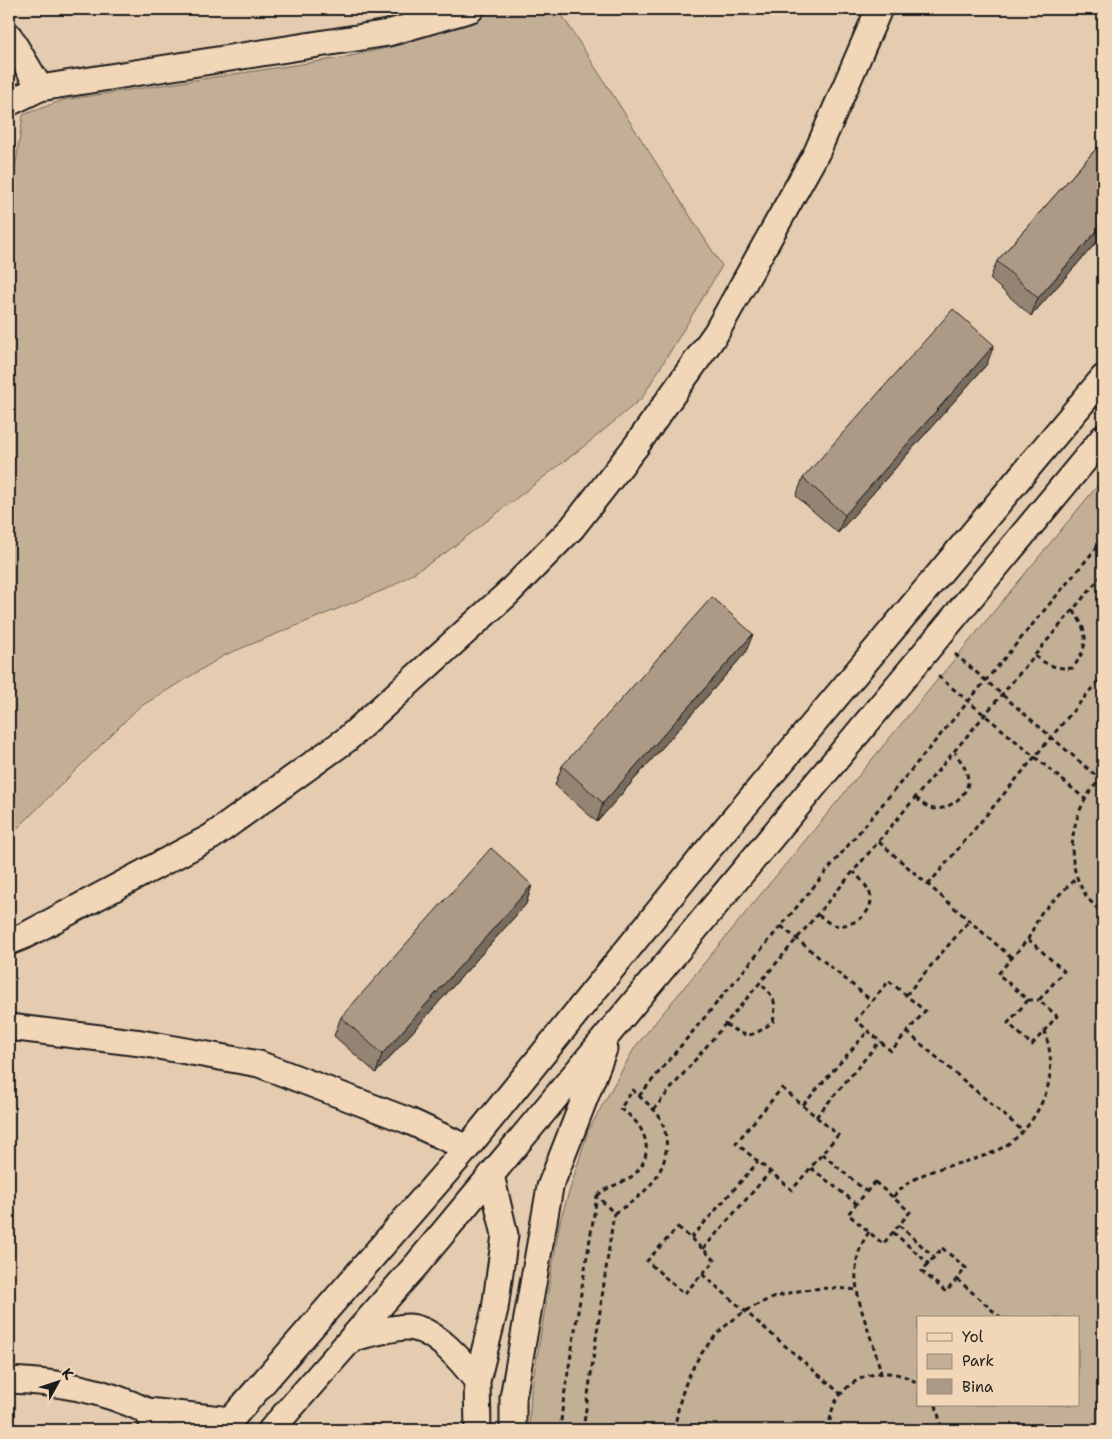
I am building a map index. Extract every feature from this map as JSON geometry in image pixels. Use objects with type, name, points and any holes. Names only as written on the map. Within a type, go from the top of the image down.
[{"type":"street","points":[[9,103],[40,88],[388,33],[471,9]]},
{"type":"street","points":[[9,942],[211,837],[263,802],[359,728],[506,595],[572,528],[636,446],[716,333],[817,152],[879,9]]},
{"type":"street","points":[[9,36],[40,88]]},
{"type":"street","points":[[9,1380],[52,1382],[81,1388],[128,1402],[151,1420],[227,1425],[467,1148],[707,851],[1103,378]]},
{"type":"street","points":[[271,1430],[491,1175],[1103,438]]},
{"type":"street","points":[[9,1028],[141,1043],[259,1064],[409,1121],[467,1148]]},
{"type":"street","points":[[513,1430],[513,1398],[550,1187],[611,1030]]},
{"type":"street","points":[[478,1430],[478,1381],[494,1310],[505,1235],[491,1175]]},
{"type":"street","points":[[352,1338],[409,1327],[439,1340],[464,1364],[478,1381]]},
{"type":"path","points":[[639,1096],[1103,540]]},
{"type":"path","points":[[1098,546],[1103,551]]},
{"type":"path","points":[[653,1110],[986,716],[1103,574]]},
{"type":"path","points":[[1035,656],[1046,664],[1058,669],[1073,668],[1084,653],[1086,643],[1083,624],[1073,610]]},
{"type":"path","points":[[936,638],[1102,778],[1085,799],[1073,827],[1071,850],[1077,877],[1085,893],[1103,914]]},
{"type":"path","points":[[918,659],[1085,799]]},
{"type":"path","points":[[928,885],[1103,675]]},
{"type":"path","points":[[916,798],[928,807],[937,809],[948,806],[963,794],[968,781],[965,767],[955,752]]},
{"type":"path","points":[[879,842],[1012,958]]},
{"type":"path","points":[[818,915],[832,925],[844,926],[858,920],[866,913],[871,899],[867,888],[854,872]]},
{"type":"path","points":[[1028,1000],[1008,1023],[1032,1045],[1057,1016],[1039,1000],[1028,1000],[998,974],[1028,939],[1041,913],[1077,877]]},
{"type":"path","points":[[906,995],[969,921]]},
{"type":"path","points":[[780,926],[872,1001]]},
{"type":"path","points":[[1028,939],[1064,971],[1039,1000]]},
{"type":"path","points":[[889,981],[906,995],[925,1011],[891,1051],[856,1020],[889,981]]},
{"type":"path","points":[[725,1024],[742,1035],[753,1036],[773,1022],[776,1009],[773,996],[760,983]]},
{"type":"path","points":[[803,1105],[868,1031]]},
{"type":"path","points":[[893,1197],[904,1184],[932,1172],[986,1156],[1004,1148],[1024,1132],[1037,1113],[1048,1091],[1051,1048],[1044,1031]]},
{"type":"path","points":[[908,1032],[1024,1132]]},
{"type":"path","points":[[816,1117],[880,1041]]},
{"type":"path","points":[[782,1088],[816,1117],[838,1135],[792,1190],[736,1143],[782,1088]]},
{"type":"path","points":[[560,1430],[562,1403],[598,1196],[605,1188],[628,1178],[643,1163],[646,1144],[644,1131],[630,1114],[620,1109],[633,1090],[662,1121],[666,1140],[666,1153],[661,1169],[652,1184],[641,1195],[614,1213],[583,1430]]},
{"type":"path","points":[[822,1154],[867,1192]]},
{"type":"path","points":[[691,1238],[758,1162]]},
{"type":"path","points":[[811,1168],[857,1204]]},
{"type":"path","points":[[704,1250],[770,1172]]},
{"type":"path","points":[[875,1182],[893,1197],[910,1212],[883,1244],[848,1214],[875,1182]]},
{"type":"path","points":[[598,1196],[614,1213]]},
{"type":"path","points":[[899,1225],[934,1257]]},
{"type":"path","points":[[678,1227],[704,1250],[715,1260],[684,1294],[647,1261],[678,1227]]},
{"type":"path","points":[[869,1232],[861,1243],[857,1260],[856,1290],[858,1304],[877,1352],[881,1374]]},
{"type":"path","points":[[893,1232],[929,1264]]},
{"type":"path","points":[[942,1248],[966,1268],[946,1292],[922,1271],[934,1257],[942,1248]]},
{"type":"path","points":[[702,1274],[841,1394]]},
{"type":"path","points":[[957,1279],[999,1316]]},
{"type":"path","points":[[675,1430],[679,1404],[692,1368],[710,1343],[729,1323],[756,1304],[805,1288],[835,1287],[856,1290]]},
{"type":"path","points":[[828,1430],[831,1412],[841,1394],[855,1381],[874,1374],[894,1373],[912,1379],[917,1383]]},
{"type":"path","points":[[936,1406],[942,1430]]},
{"type":"green space","points":[[496,9],[558,9],[722,266],[642,398],[592,440],[444,554],[391,587],[225,655],[138,708],[9,837],[9,211],[23,115],[63,100],[341,58],[404,44]]},
{"type":"green space","points":[[1103,479],[1103,1430],[529,1430],[531,1391],[560,1221],[588,1131],[635,1047]]},
{"type":"building","points":[[1103,141],[1103,224],[1038,298],[997,261]]},
{"type":"building","points":[[953,309],[994,345],[845,515],[803,478]]},
{"type":"building","points":[[712,597],[753,634],[603,803],[562,766]]},
{"type":"building","points":[[491,848],[532,885],[382,1054],[341,1017]]}]
